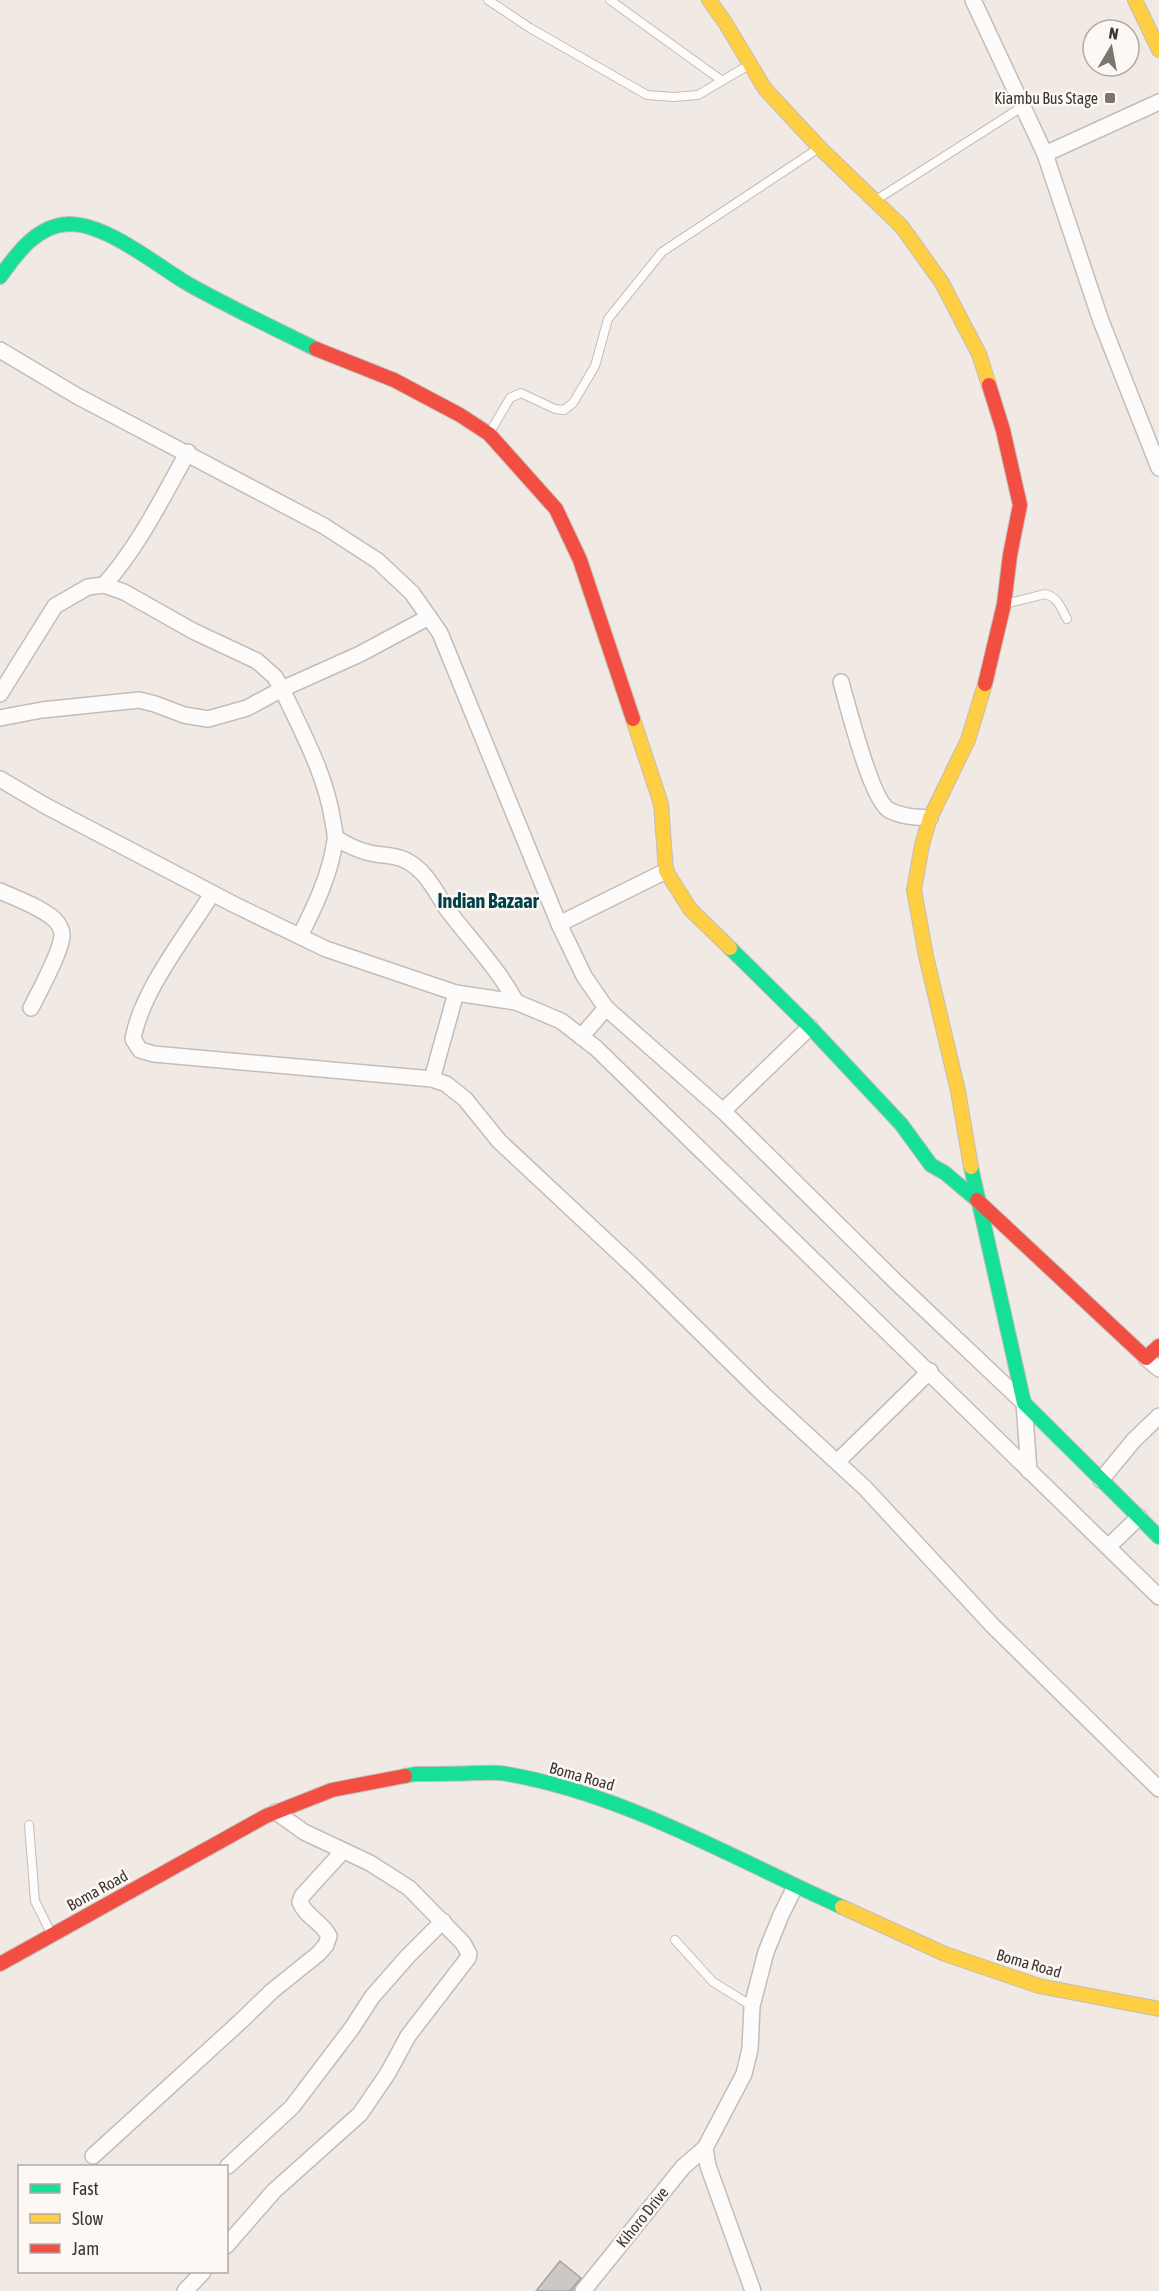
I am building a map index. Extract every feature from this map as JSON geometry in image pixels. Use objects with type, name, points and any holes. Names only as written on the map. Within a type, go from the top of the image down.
[{"type":"main road","points":[[709,0],[765,89],[820,148],[902,227],[942,283],[979,354],[1003,430],[1020,506],[1010,555],[1004,604],[992,660],[968,740],[930,818],[922,845],[914,890],[926,956],[958,1091],[977,1200],[1024,1403],[1159,1537]]},
{"type":"main road","points":[[1135,0],[1159,50]]},
{"type":"main road","points":[[0,277],[22,247],[46,229],[68,224],[88,226],[108,234],[201,290],[316,349],[394,380],[460,415],[489,434],[506,450],[556,509],[580,560],[661,804],[666,871],[690,909],[810,1027],[900,1124],[931,1165],[945,1173],[977,1200],[1146,1358],[1159,1346]]},
{"type":"main road","name":"Boma Road","points":[[0,1964],[276,1812],[332,1790],[415,1774],[504,1773],[566,1787],[623,1806],[708,1843],[795,1887],[945,1954],[1039,1986],[1159,2009]]},
{"type":"street","points":[[973,0],[1045,154],[1101,321],[1159,468]]},
{"type":"street","points":[[1045,154],[1159,102]]},
{"type":"street","points":[[0,350],[77,396],[324,525],[378,561],[412,593],[440,633],[558,924],[585,976],[606,1008],[723,1111],[895,1281],[1024,1403],[1029,1471]]},
{"type":"street","points":[[104,585],[132,550],[188,452]]},
{"type":"street","points":[[0,694],[55,606],[87,587],[104,585],[124,592],[193,631],[257,661],[275,677],[282,689],[320,769],[332,812],[336,838],[320,895],[300,936]]},
{"type":"street","points":[[0,718],[139,700],[184,715],[207,719],[247,708],[282,689],[360,654],[429,617]]},
{"type":"street","points":[[841,682],[865,764],[880,803],[888,810],[906,816],[930,818]]},
{"type":"street","points":[[0,779],[44,805],[213,894],[326,949],[456,993],[516,1002],[561,1021],[596,1048],[930,1371],[1159,1597]]},
{"type":"street","points":[[336,838],[353,848],[372,854],[391,854],[408,861],[425,875],[447,909],[503,978],[516,1002]]},
{"type":"street","points":[[558,924],[666,871]]},
{"type":"street","points":[[0,891],[39,909],[54,919],[60,927],[62,936],[57,951],[32,1008]]},
{"type":"street","points":[[213,894],[150,991],[136,1020],[133,1039],[140,1050],[154,1054],[432,1079],[446,1084],[465,1100],[499,1141],[636,1269],[764,1395],[865,1488],[992,1625],[1159,1789]]},
{"type":"street","points":[[432,1079],[456,993]]},
{"type":"street","points":[[581,1037],[606,1008]]},
{"type":"street","points":[[723,1111],[810,1027]]},
{"type":"street","points":[[1146,1358],[1159,1369]]},
{"type":"street","points":[[837,1462],[930,1371]]},
{"type":"street","points":[[1101,1480],[1134,1440],[1159,1416]]},
{"type":"street","points":[[1108,1547],[1138,1517]]},
{"type":"street","points":[[228,2244],[274,2191],[360,2114],[388,2073],[408,2036],[468,1959],[469,1954],[463,1943],[409,1888],[370,1863],[304,1832],[276,1812]]},
{"type":"street","points":[[93,2156],[272,1991],[326,1945],[329,1936],[325,1928],[302,1908],[300,1902],[302,1896],[343,1851]]},
{"type":"street","points":[[753,2291],[708,2166],[705,2148],[744,2074],[750,2049],[752,2006],[766,1952],[795,1887]]},
{"type":"street","points":[[228,2166],[292,2107],[352,2028],[372,1997],[442,1921]]},
{"type":"street","name":"Kihoro Drive","points":[[583,2291],[683,2167],[705,2148]]},
{"type":"street","points":[[185,2291],[201,2273]]},
{"type":"lane","points":[[488,0],[530,28],[647,95],[674,97],[698,95],[749,65]]},
{"type":"lane","points":[[610,0],[721,81]]},
{"type":"lane","points":[[874,201],[1022,107]]},
{"type":"lane","points":[[489,434],[510,398],[521,393],[555,410],[564,410],[573,403],[595,366],[608,319],[662,252],[820,148]]},
{"type":"lane","points":[[1004,604],[1045,594],[1054,597],[1067,619]]},
{"type":"lane","points":[[29,1825],[35,1901],[52,1935]]},
{"type":"lane","points":[[675,1940],[713,1982],[752,2006]]},
{"type":"building","points":[[560,2261],[581,2278],[570,2291],[536,2291]]},
{"type":"traffic: fast","points":[[0,277],[21,250],[47,229],[69,224],[84,226],[116,238],[190,285],[316,349]]},
{"type":"traffic: fast","points":[[730,948],[810,1027],[901,1124],[931,1165],[945,1173],[977,1200]]},
{"type":"traffic: fast","points":[[971,1167],[1024,1403],[1159,1537]]},
{"type":"traffic: fast","points":[[405,1776],[499,1773],[551,1784],[637,1812],[842,1907]]},
{"type":"traffic: slow","points":[[709,0],[765,89],[820,148],[902,227],[942,283],[979,354],[989,385]]},
{"type":"traffic: slow","points":[[1135,0],[1159,50]]},
{"type":"traffic: slow","points":[[971,1167],[958,1091],[926,956],[914,890],[922,845],[930,818],[968,740],[985,684]]},
{"type":"traffic: slow","points":[[633,719],[661,804],[666,871],[690,909],[730,948]]},
{"type":"traffic: slow","points":[[842,1907],[945,1954],[1039,1986],[1159,2009]]},
{"type":"traffic: jam","points":[[316,349],[394,380],[460,415],[489,434],[556,509],[580,560],[633,719]]},
{"type":"traffic: jam","points":[[985,684],[1004,604],[1010,555],[1020,505],[1003,430],[989,385]]},
{"type":"traffic: jam","points":[[977,1200],[1146,1358],[1159,1346]]},
{"type":"traffic: jam","points":[[0,1964],[266,1816],[332,1790],[405,1776]]},
{"type":"place","name":"Kiambu Bus Stage","points":[[1110,98]]},
{"type":"district","name":"Indian Bazaar","points":[[488,900]]}]
